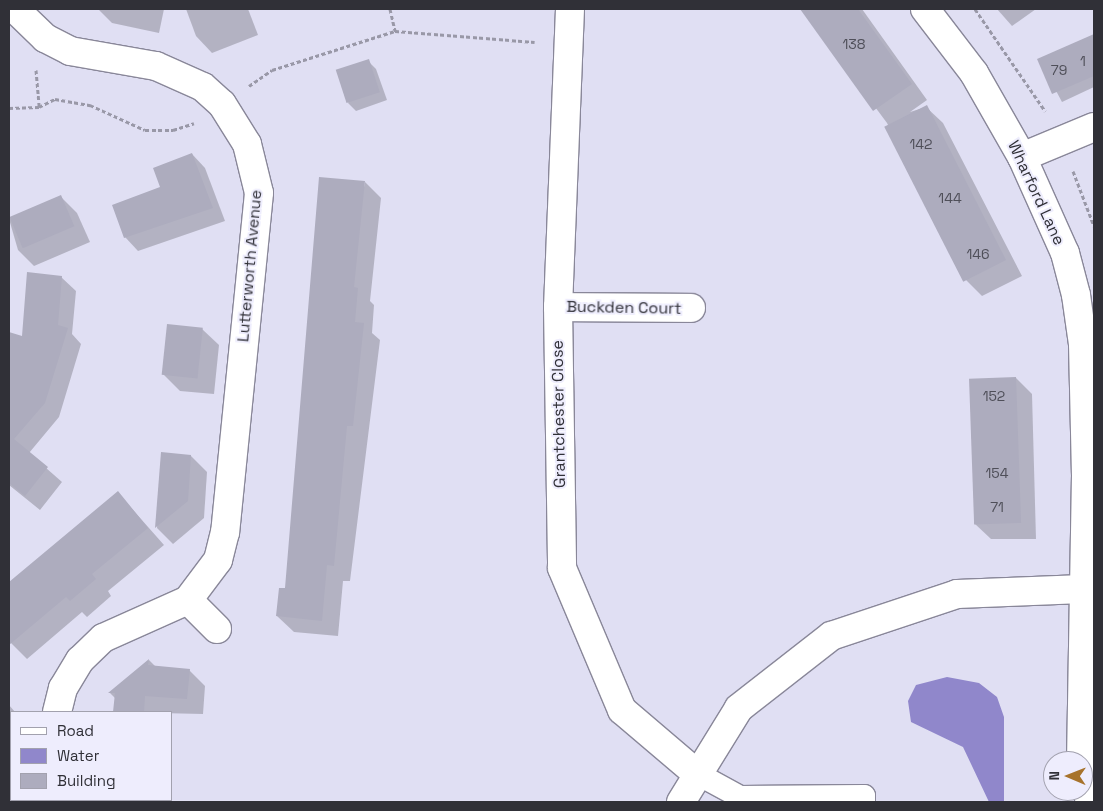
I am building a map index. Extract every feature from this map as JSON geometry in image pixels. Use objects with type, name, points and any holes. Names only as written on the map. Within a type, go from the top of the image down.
[{"type":"street","name":"Lutterworth Avenue","points":[[15,9],[45,38],[70,51],[188,77],[222,104],[247,144],[259,193],[225,532],[206,582],[188,600],[103,638],[80,660],[63,688],[57,711]]},
{"type":"street","name":"Grantchester Close","points":[[570,9],[558,307],[562,568],[622,710],[696,773]]},
{"type":"street","name":"Wharford Lane","points":[[925,9],[974,73],[1022,157],[1065,253],[1083,344],[1081,751]]},
{"type":"street","points":[[1022,157],[1094,127]]},
{"type":"street","name":"Buckden Court","points":[[558,307],[691,308]]},
{"type":"street","points":[[680,802],[696,773],[739,708],[831,636],[957,594],[1083,589]]},
{"type":"street","points":[[188,600],[217,629]]},
{"type":"lane","points":[[696,773],[740,797],[864,796],[864,802]]},
{"type":"path","points":[[390,9],[395,32]]},
{"type":"path","points":[[975,9],[1050,118]]},
{"type":"path","points":[[9,108],[40,107],[55,99],[90,105],[145,130],[173,130],[197,122],[272,70],[395,32],[568,44]]},
{"type":"path","points":[[1072,168],[1094,226]]},
{"type":"water","points":[[947,677],[979,683],[997,697],[1004,717],[1004,802],[989,802],[963,747],[911,722],[908,701],[916,685]]},
{"type":"building","points":[[800,9],[858,9],[912,84],[873,111]]},
{"type":"building","points":[[1094,34],[1094,76],[1052,94],[1037,59]]},
{"type":"building","points":[[369,59],[380,92],[347,103],[336,70]]},
{"type":"building","points":[[927,105],[1006,260],[963,282],[884,127]]},
{"type":"building","points":[[192,153],[213,208],[124,238],[112,205],[160,187],[153,168]]},
{"type":"building","points":[[319,177],[365,181],[354,287],[358,288],[355,322],[364,323],[353,426],[347,426],[334,566],[327,565],[322,621],[276,616],[279,588],[285,588]]},
{"type":"building","points":[[61,195],[74,226],[23,248],[9,217]]},
{"type":"building","points":[[27,272],[62,276],[58,325],[68,328],[45,403],[14,439],[48,467],[25,496],[9,483],[9,332],[22,336]]},
{"type":"building","points":[[167,324],[203,328],[197,378],[162,375]]},
{"type":"building","points":[[1016,377],[1021,523],[974,525],[969,379]]},
{"type":"building","points":[[161,452],[191,455],[188,501],[155,528]]},
{"type":"building","points":[[118,491],[148,528],[92,574],[96,579],[70,601],[66,597],[9,645],[9,582]]},
{"type":"building","points":[[149,659],[148,665],[190,669],[187,699],[145,696],[144,711],[113,711],[115,693],[108,693]]}]
